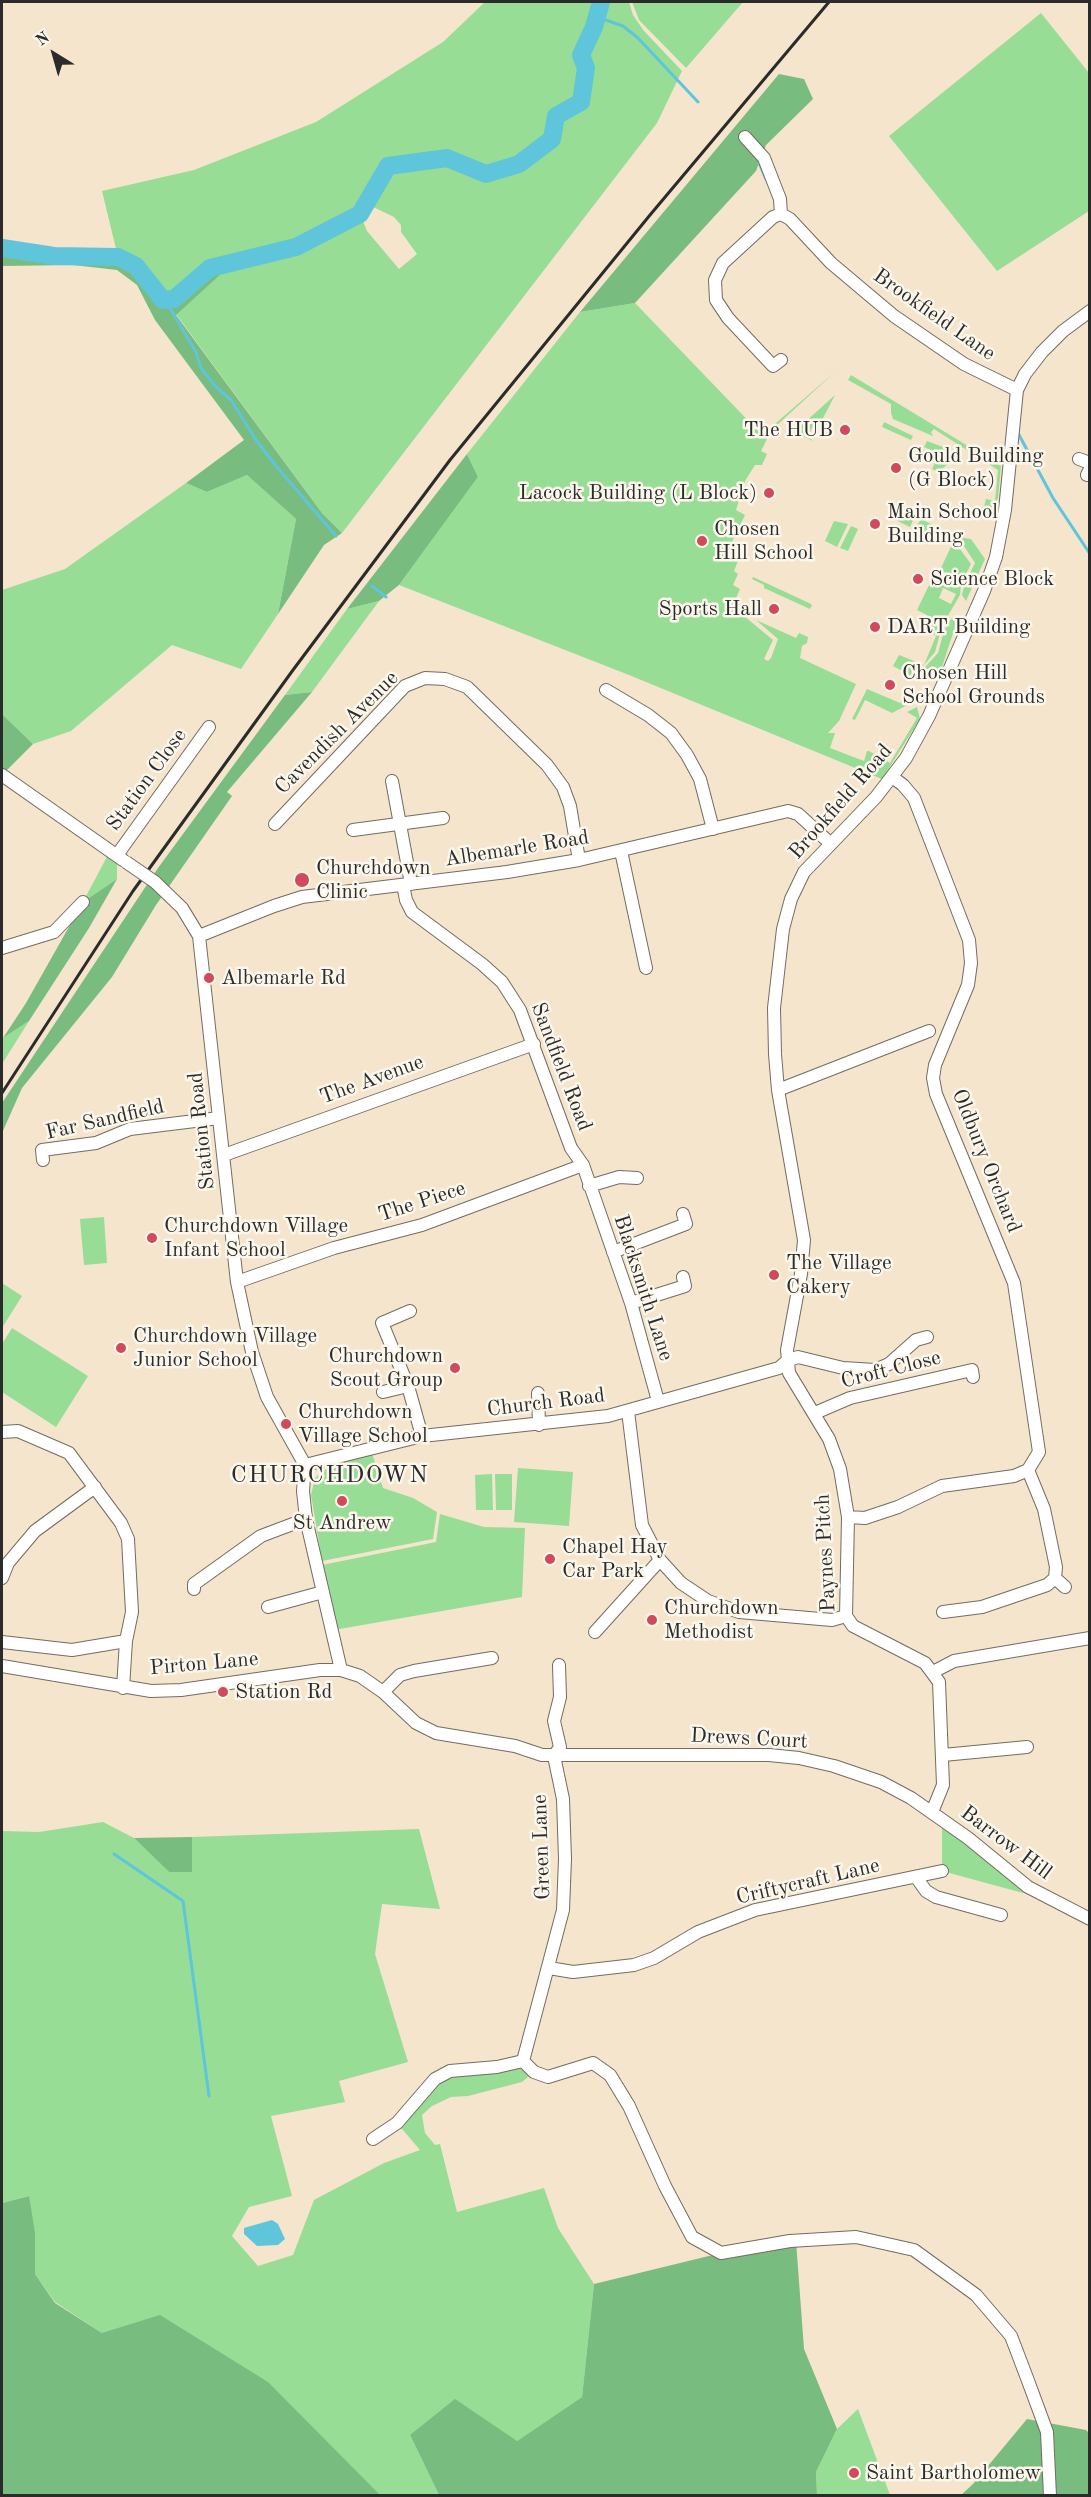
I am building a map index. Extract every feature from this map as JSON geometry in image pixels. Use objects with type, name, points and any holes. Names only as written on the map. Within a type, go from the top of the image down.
[{"type":"street","points":[[745,136],[764,158],[780,199],[781,214],[773,217],[723,263],[715,280],[716,300],[728,318],[773,366],[781,360]]},
{"type":"street","name":"Brookfield Lane","points":[[781,214],[790,219],[831,263],[894,316],[964,364],[1017,390]]},
{"type":"street","name":"Brookfield Road","points":[[787,1361],[804,1240],[778,1090],[775,1054],[774,1008],[783,929],[790,899],[804,872],[892,777],[906,758],[929,716],[991,573],[1005,510],[1017,390],[1025,374],[1042,352],[1063,331],[1089,311]]},
{"type":"street","name":"Cavendish Avenue","points":[[275,824],[405,686],[425,678],[445,678],[467,687],[547,765],[563,787],[570,806],[579,860]]},
{"type":"street","points":[[606,690],[624,694],[670,733],[687,755],[700,779],[713,829]]},
{"type":"street","name":"Station Close","points":[[121,859],[209,727]]},
{"type":"street","name":"Station Road","points":[[2,775],[155,882],[182,908],[199,936],[237,1282],[252,1352],[267,1397],[305,1465]]},
{"type":"street","name":"Oldbury Orchard","points":[[892,777],[903,785],[914,798],[969,940],[971,963],[968,985],[935,1065],[933,1078],[936,1094],[1014,1283],[1039,1452],[1028,1470]]},
{"type":"street","name":"Sandfield Road","points":[[392,781],[400,822],[407,885],[406,900],[412,912],[482,964],[502,982],[520,1010],[571,1148],[583,1165]]},
{"type":"street","name":"Albemarle Road","points":[[199,936],[302,897],[507,872],[579,860],[788,811],[798,814],[831,844]]},
{"type":"street","points":[[353,830],[442,818]]},
{"type":"street","points":[[621,851],[646,968]]},
{"type":"street","points":[[2,948],[54,932],[83,902]]},
{"type":"street","points":[[778,1090],[929,1031]]},
{"type":"street","name":"The Avenue","points":[[224,1155],[534,1044]]},
{"type":"street","name":"Far Sandfield","points":[[43,1160],[42,1150],[96,1143],[130,1129],[219,1118]]},
{"type":"street","name":"Blacksmith Lane","points":[[583,1165],[631,1303],[658,1401]]},
{"type":"street","name":"The Piece","points":[[237,1282],[334,1248],[422,1225],[583,1165]]},
{"type":"street","points":[[590,1186],[619,1177],[637,1178]]},
{"type":"street","points":[[613,1252],[685,1223]]},
{"type":"street","points":[[631,1303],[685,1287]]},
{"type":"street","points":[[410,1311],[382,1323],[408,1386],[422,1436]]},
{"type":"street","points":[[787,1361],[798,1357],[843,1368],[875,1370],[889,1364],[918,1337]]},
{"type":"street","name":"Church Road","points":[[305,1465],[422,1436],[539,1425],[628,1411],[779,1368],[787,1361]]},
{"type":"street","name":"Paynes Pitch","points":[[787,1361],[789,1373],[829,1439],[840,1469],[848,1517],[846,1616],[853,1626],[925,1663],[933,1672]]},
{"type":"street","name":"Croft Close","points":[[815,1413],[850,1398],[972,1370],[974,1377]]},
{"type":"street","points":[[383,1392],[408,1386]]},
{"type":"street","points":[[538,1393],[539,1425]]},
{"type":"street","points":[[628,1411],[642,1525],[660,1560],[688,1588],[708,1601],[739,1612],[832,1620],[846,1616]]},
{"type":"street","points":[[2,1432],[18,1431],[69,1453],[121,1523],[128,1539],[132,1612],[126,1641],[123,1688]]},
{"type":"street","points":[[305,1465],[303,1491],[306,1519],[340,1670],[360,1676],[383,1692],[416,1723],[436,1732],[515,1746],[542,1755],[554,1756]]},
{"type":"street","points":[[848,1517],[865,1518],[898,1507],[942,1486],[1014,1476],[1028,1470],[1044,1509],[1056,1567],[1055,1578],[1047,1585],[982,1607],[947,1612],[952,1624]]},
{"type":"street","points":[[2,1578],[8,1563],[35,1531],[95,1487]]},
{"type":"street","points":[[192,1583],[261,1536],[306,1519]]},
{"type":"street","points":[[595,1632],[660,1560]]},
{"type":"street","points":[[1055,1578],[1065,1587]]},
{"type":"street","points":[[276,1609],[323,1592]]},
{"type":"street","points":[[932,1812],[943,1785],[939,1682],[933,1672],[954,1662],[1089,1638]]},
{"type":"street","points":[[2,1642],[72,1650],[126,1641]]},
{"type":"street","points":[[383,1692],[400,1675],[492,1658]]},
{"type":"street","name":"Green Lane","points":[[523,2061],[563,1910],[565,1859],[563,1799],[554,1756],[560,1747],[554,1721],[560,1697],[559,1665]]},
{"type":"street","name":"Pirton Lane","points":[[2,1666],[151,1691],[181,1690],[320,1670],[340,1670]]},
{"type":"street","points":[[943,1755],[1027,1747]]},
{"type":"street","name":"Drews Court","points":[[554,1756],[574,1753],[730,1754],[799,1758],[834,1766],[872,1779],[911,1798],[932,1812]]},
{"type":"street","name":"Barrow Hill","points":[[932,1812],[1028,1887],[1089,1919]]},
{"type":"street","name":"Criftycraft Lane","points":[[549,1968],[573,1972],[634,1965],[654,1958],[698,1932],[755,1910],[942,1871]]},
{"type":"street","points":[[916,1877],[926,1891],[936,1897],[1001,1915]]},
{"type":"street","points":[[373,2139],[398,2123],[435,2079],[450,2071],[497,2067],[523,2061],[534,2072],[548,2077],[593,2063],[610,2075],[629,2106],[665,2186],[692,2236],[722,2253],[787,2242],[856,2237],[914,2250],[976,2295],[1011,2336],[1047,2432],[1050,2496]]},
{"type":"green space","points":[[485,2],[629,2],[633,15],[644,31],[682,71],[657,123],[342,533],[322,513],[176,314],[232,263],[210,268],[174,299],[163,300],[136,266],[118,257],[102,191],[194,170],[316,122],[443,42]],"holes":[[[367,204],[394,217],[401,225],[401,232],[417,254],[399,269],[367,231],[360,214]]]},
{"type":"green space","points":[[632,2],[743,2],[686,68],[639,20]]},
{"type":"green space","points":[[1041,13],[1089,73],[1089,211],[997,271],[889,136]]},
{"type":"green space","points":[[779,74],[804,79],[813,99],[766,145],[756,171],[635,303],[580,312]]},
{"type":"green space","points":[[2,248],[54,256],[118,257],[136,266],[163,300],[174,299],[210,268],[234,262],[176,315],[322,513],[342,533],[324,545],[278,614],[296,519],[247,475],[207,492],[186,483],[244,440],[155,320],[137,285],[117,270],[73,265],[2,266]]},
{"type":"green space","points":[[635,303],[762,435],[835,372],[765,436],[767,439],[761,451],[767,454],[762,465],[755,465],[745,481],[736,510],[745,515],[728,550],[740,556],[734,571],[738,574],[733,585],[740,589],[731,609],[744,616],[773,640],[764,659],[768,661],[771,658],[778,639],[756,620],[796,638],[799,633],[808,637],[807,643],[802,646],[800,658],[856,684],[839,721],[828,733],[835,733],[830,748],[864,761],[869,751],[890,763],[917,718],[907,712],[917,707],[920,719],[882,779],[629,675],[399,585],[478,477],[467,454],[580,312]]},
{"type":"green space","points":[[851,375],[1001,466],[998,498],[989,517],[984,517],[984,507],[986,499],[995,501],[998,470],[934,429],[931,432],[933,436],[893,419],[891,404],[848,380]]},
{"type":"green space","points":[[835,395],[821,422],[816,420],[808,436],[813,441],[794,432]]},
{"type":"green space","points":[[884,422],[913,436],[911,440],[882,427]]},
{"type":"green space","points":[[927,441],[943,447],[953,459],[939,472],[932,469],[939,454],[924,447]]},
{"type":"green space","points":[[467,454],[478,477],[399,585],[379,601],[347,609]]},
{"type":"green space","points":[[247,475],[296,519],[278,614],[241,669],[172,645],[71,731],[33,744],[2,714],[2,590],[65,569],[186,483],[207,492]]},
{"type":"green space","points":[[896,504],[912,512],[914,518],[910,527],[889,517]]},
{"type":"green space","points":[[921,519],[935,526],[936,531],[932,541],[913,532]]},
{"type":"green space","points":[[834,521],[848,524],[837,547],[825,541]]},
{"type":"green space","points":[[851,526],[858,529],[848,551],[840,548]]},
{"type":"green space","points":[[956,536],[960,549],[971,564],[961,584],[960,595],[942,626],[935,652],[924,665],[936,636],[922,627],[927,615],[917,610],[933,577],[943,581],[947,573],[940,570]],"holes":[[[943,588],[956,594],[951,604],[939,598]]]},
{"type":"green space","points":[[958,537],[971,539],[985,559],[966,601],[962,595],[975,563]]},
{"type":"green space","points":[[753,577],[809,603],[812,605],[810,609],[764,588],[764,585],[752,579]]},
{"type":"green space","points":[[379,601],[312,692],[285,695],[347,609]]},
{"type":"green space","points":[[951,619],[957,621],[942,667],[925,678],[917,676],[938,653],[944,631]]},
{"type":"green space","points":[[899,655],[924,665],[912,676],[893,666]]},
{"type":"green space","points":[[867,689],[900,703],[909,692],[915,701],[892,713],[865,700],[855,720],[852,719]]},
{"type":"green space","points":[[312,692],[227,792],[232,796],[156,905],[112,977],[22,1088],[2,1133],[2,1103],[158,868],[285,695]]},
{"type":"green space","points":[[2,714],[33,744],[2,775]]},
{"type":"green space","points":[[110,851],[117,855],[117,879],[83,902]]},
{"type":"green space","points":[[117,879],[89,928],[29,1021],[3,1038],[26,1003],[83,902]]},
{"type":"green space","points":[[29,1021],[2,1064],[3,1038]]},
{"type":"green space","points":[[104,1217],[107,1263],[84,1265],[80,1219]]},
{"type":"green space","points":[[2,1283],[22,1296],[2,1328]]},
{"type":"green space","points":[[12,1328],[88,1376],[56,1427],[2,1392],[2,1344]]},
{"type":"green space","points":[[372,1453],[383,1488],[413,1498],[437,1512],[433,1539],[322,1561],[311,1495],[315,1478],[331,1465]]},
{"type":"green space","points":[[518,1468],[573,1472],[569,1526],[514,1522]]},
{"type":"green space","points":[[492,1474],[493,1510],[476,1510],[475,1475]]},
{"type":"green space","points":[[495,1474],[512,1474],[512,1510],[496,1510]]},
{"type":"green space","points":[[440,1514],[484,1527],[525,1528],[522,1597],[334,1630],[322,1565],[436,1542]]},
{"type":"green space","points":[[942,1819],[1028,1887],[1023,1893],[942,1871]]},
{"type":"green space","points":[[103,1822],[134,1838],[169,1872],[191,1871],[192,1837],[419,1829],[440,1909],[382,1904],[375,1954],[408,2062],[339,2081],[345,2102],[271,2116],[292,2196],[249,2207],[232,2236],[258,2266],[293,2255],[314,2200],[384,2163],[420,2150],[397,2123],[435,2079],[523,2061],[534,2072],[522,2082],[468,2096],[451,2097],[432,2106],[422,2115],[425,2133],[435,2145],[440,2144],[457,2212],[544,2188],[558,2228],[594,2284],[582,2397],[517,2441],[410,2435],[439,2495],[379,2495],[102,2333],[55,2302],[35,2274],[35,2232],[28,2196],[2,2203],[2,1831],[39,1832]]},
{"type":"green space","points":[[192,1837],[192,1872],[169,1872],[134,1838]]},
{"type":"green space","points":[[29,2196],[35,2232],[35,2274],[55,2303],[102,2333],[160,2315],[268,2382],[380,2495],[2,2495],[2,2203]]},
{"type":"green space","points":[[796,2241],[804,2349],[837,2429],[816,2472],[817,2495],[439,2495],[410,2435],[455,2399],[517,2441],[582,2397],[594,2284],[721,2253]]},
{"type":"green space","points":[[858,2409],[890,2495],[817,2495],[816,2472],[837,2429]]},
{"type":"green space","points":[[1027,2419],[1086,2430],[1089,2433],[1089,2495],[960,2496],[973,2484]]},
{"type":"water","points":[[272,2220],[278,2224],[285,2239],[278,2245],[257,2246],[244,2234],[244,2228]]},
{"type":"waterway","points":[[2,248],[54,256],[118,257],[136,266],[163,300],[174,299],[210,268],[296,247],[360,214],[388,166],[447,158],[486,174],[519,164],[552,139],[556,116],[581,102],[586,68],[581,55],[594,27],[601,2]]},
{"type":"waterway","points":[[597,17],[623,26],[638,38],[698,102]]},
{"type":"waterway","points":[[759,163],[766,179]]},
{"type":"waterway","points":[[163,300],[196,352],[201,368],[216,387],[231,400],[256,440],[276,466],[336,536]]},
{"type":"waterway","points":[[1018,433],[1053,498],[1090,554]]},
{"type":"waterway","points":[[372,586],[386,597]]},
{"type":"waterway","points":[[114,1854],[183,1901],[209,2096]]},
{"type":"railway","points":[[2,1093],[133,891],[293,670],[450,460],[650,215],[829,2]]},
{"type":"place","name":"The HUB","points":[[845,430]]},
{"type":"place","name":"Gould Building (G Block)","points":[[896,468]]},
{"type":"place","name":"Lacock Building (L Block)","points":[[769,493]]},
{"type":"place","name":"Main School Building","points":[[875,524]]},
{"type":"place","name":"Chosen Hill School","points":[[702,541]]},
{"type":"place","name":"Science Block","points":[[918,579]]},
{"type":"place","name":"Sports Hall","points":[[774,609]]},
{"type":"place","name":"DART Building","points":[[875,627]]},
{"type":"place","name":"Chosen Hill School Grounds","points":[[890,685]]},
{"type":"place","name":"Churchdown Clinic","points":[[302,880]]},
{"type":"place","name":"Albemarle Rd","points":[[209,978]]},
{"type":"place","name":"Churchdown Village Infant School","points":[[152,1238]]},
{"type":"place","name":"The Village Cakery","points":[[774,1275]]},
{"type":"place","name":"Churchdown Village Junior School","points":[[121,1348]]},
{"type":"place","name":"Churchdown Scout Group","points":[[455,1368]]},
{"type":"place","name":"Churchdown Village School","points":[[286,1424]]},
{"type":"place","name":"St Andrew","points":[[342,1501]]},
{"type":"place","name":"Chapel Hay Car Park","points":[[550,1559]]},
{"type":"place","name":"Churchdown Methodist","points":[[652,1620]]},
{"type":"place","name":"Station Rd","points":[[223,1692]]},
{"type":"place","name":"Saint Bartholomew","points":[[854,2473]]},
{"type":"district","name":"CHURCHDOWN","points":[[330,1476]]}]
